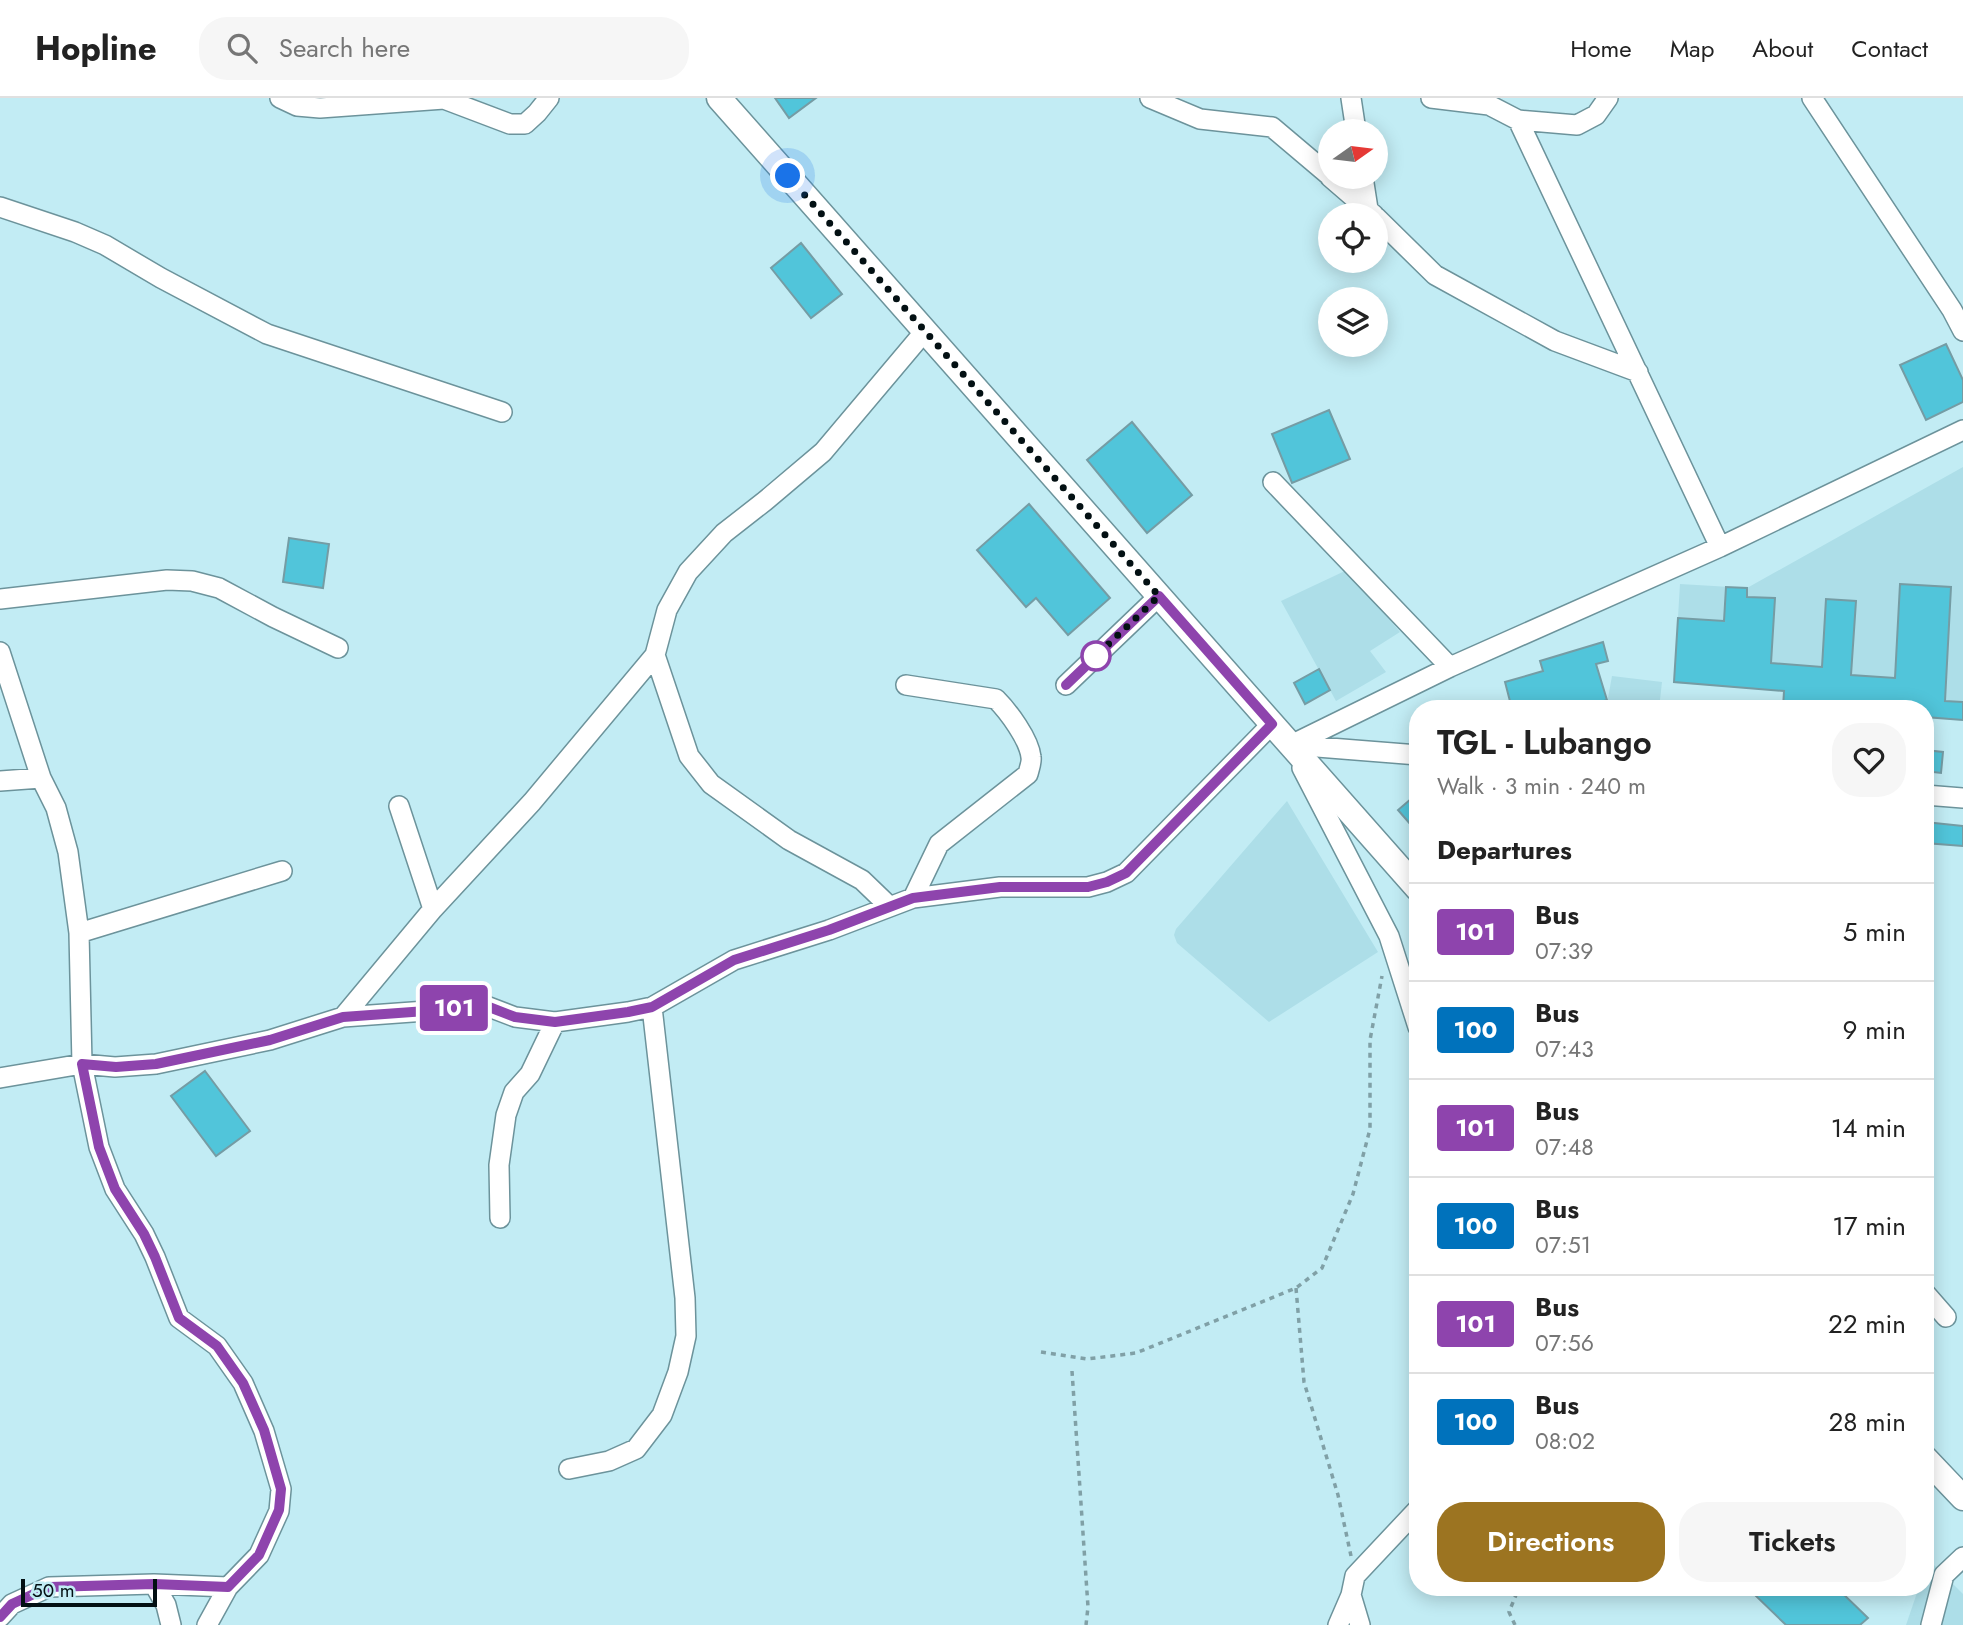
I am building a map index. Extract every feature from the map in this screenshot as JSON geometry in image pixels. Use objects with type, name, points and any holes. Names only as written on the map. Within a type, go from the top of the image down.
[{"type":"main road","points":[[719,98],[1409,879]]},
{"type":"main road","points":[[1934,1468],[1963,1499]]},
{"type":"street","points":[[280,98],[297,106],[320,108],[444,99],[510,124],[525,124],[549,98]]},
{"type":"street","points":[[1150,98],[1200,119],[1272,127],[1318,167]]},
{"type":"street","points":[[1351,98],[1354,119]]},
{"type":"street","points":[[1431,98],[1489,105],[1518,120],[1577,125],[1596,115],[1608,98]]},
{"type":"street","points":[[1811,100],[1952,310],[1963,331]]},
{"type":"street","points":[[1518,120],[1720,548]]},
{"type":"street","points":[[1344,189],[1360,203]]},
{"type":"street","points":[[0,207],[105,245],[267,334],[502,412]]},
{"type":"street","points":[[1388,229],[1435,275],[1555,341],[1638,372]]},
{"type":"street","points":[[343,1017],[433,909],[532,802],[655,655],[667,610],[688,572],[724,533],[823,452],[925,331]]},
{"type":"street","points":[[1291,745],[1450,667],[1720,548],[1963,430]]},
{"type":"street","points":[[1273,482],[1450,667]]},
{"type":"street","points":[[0,599],[167,580],[192,582],[219,588],[338,648]]},
{"type":"street","points":[[1066,685],[1159,596]]},
{"type":"street","points":[[0,652],[41,778],[56,808],[68,852],[79,933],[82,1064],[99,1147],[115,1189],[144,1234],[155,1257],[179,1318],[217,1346],[243,1383],[264,1430],[281,1489],[279,1510],[259,1555],[228,1587],[207,1625]]},
{"type":"street","points":[[655,655],[688,756],[711,784],[789,840],[862,880],[889,906]]},
{"type":"street","points":[[906,685],[996,699],[1005,708],[1025,740],[1031,757],[1028,774],[939,844],[913,898]]},
{"type":"street","points":[[0,1078],[82,1064],[116,1067],[156,1064],[270,1040],[343,1017],[471,1005],[489,1007],[515,1017],[555,1022],[628,1012],[652,1007],[734,960],[829,930],[913,898],[1000,887],[1088,887],[1107,882],[1126,873],[1272,724]]},
{"type":"street","points":[[1291,745],[1409,754]]},
{"type":"street","points":[[1291,745],[1389,936],[1409,999]]},
{"type":"street","points":[[0,781],[41,778]]},
{"type":"street","points":[[1934,796],[1963,798]]},
{"type":"street","points":[[399,806],[433,909]]},
{"type":"street","points":[[79,933],[282,872]]},
{"type":"street","points":[[569,1469],[609,1461],[636,1449],[662,1415],[678,1372],[687,1336],[652,1007]]},
{"type":"street","points":[[500,1218],[499,1165],[506,1115],[514,1091],[530,1074],[555,1022]]},
{"type":"street","points":[[1934,1303],[1946,1317]]},
{"type":"street","points":[[1338,1625],[1353,1586],[1409,1520]]},
{"type":"street","points":[[1931,1625],[1944,1575],[1963,1557]]},
{"type":"street","points":[[0,1617],[12,1604],[49,1587],[154,1584],[228,1587]]},
{"type":"street","points":[[154,1584],[166,1605],[171,1625]]},
{"type":"street","points":[[1353,1586],[1360,1625]]},
{"type":"path","points":[[1041,1352],[1087,1359],[1136,1353],[1296,1288],[1322,1268],[1353,1194],[1370,1129],[1370,1040],[1382,975]]},
{"type":"path","points":[[1296,1288],[1304,1382],[1338,1495],[1353,1586]]},
{"type":"path","points":[[1072,1371],[1088,1607],[1086,1625]]},
{"type":"path","points":[[1515,1625],[1510,1612],[1516,1596]]},
{"type":"shaded area","points":[[1963,467],[1963,720],[1934,718],[1934,700],[1783,700],[1784,690],[1674,683],[1680,584],[1747,588]]},
{"type":"shaded area","points":[[1347,570],[1400,632],[1370,651],[1386,672],[1336,701],[1281,601]]},
{"type":"shaded area","points":[[1612,676],[1662,682],[1660,700],[1608,700]]},
{"type":"shaded area","points":[[1287,801],[1378,952],[1269,1022],[1177,943],[1174,935],[1176,929]]},
{"type":"shaded area","points":[[1934,1565],[1963,1594],[1963,1625],[1906,1625],[1916,1596],[1934,1596]]},
{"type":"building","points":[[775,98],[816,98],[789,118]]},
{"type":"building","points":[[801,243],[842,294],[811,318],[771,268]]},
{"type":"building","points":[[1946,344],[1963,380],[1963,402],[1926,420],[1900,365]]},
{"type":"building","points":[[1329,410],[1350,459],[1292,483],[1272,434]]},
{"type":"building","points":[[1132,422],[1192,495],[1147,533],[1087,460]]},
{"type":"building","points":[[1029,504],[1110,598],[1068,635],[1036,598],[1026,607],[977,550]]},
{"type":"building","points":[[289,538],[329,544],[323,588],[283,582]]},
{"type":"building","points":[[1900,584],[1951,587],[1945,701],[1963,702],[1963,720],[1934,718],[1934,700],[1783,700],[1784,691],[1674,682],[1678,618],[1724,621],[1726,587],[1747,588],[1747,597],[1775,598],[1771,663],[1822,667],[1826,599],[1856,601],[1851,675],[1895,678]]},
{"type":"building","points":[[1603,642],[1608,661],[1596,664],[1607,700],[1510,700],[1505,682],[1543,671],[1540,661]]},
{"type":"building","points":[[1319,669],[1330,690],[1305,704],[1294,683]]},
{"type":"building","points":[[1934,751],[1943,752],[1941,773],[1934,772]]},
{"type":"building","points":[[1409,801],[1409,823],[1398,810]]},
{"type":"building","points":[[1934,823],[1963,826],[1963,846],[1934,844]]},
{"type":"building","points":[[205,1071],[250,1131],[216,1156],[171,1096]]},
{"type":"building","points":[[1756,1596],[1845,1596],[1868,1618],[1860,1625],[1786,1625]]},
{"type":"bus line","name":"101","points":[[0,1617],[12,1604],[49,1587],[154,1584],[228,1587],[259,1555],[279,1510],[281,1489],[264,1430],[243,1383],[217,1346],[179,1318],[144,1234],[115,1189],[99,1147],[82,1064],[116,1067],[156,1064],[270,1040],[343,1017],[471,1005],[489,1007],[515,1017],[555,1022],[628,1012],[652,1007],[734,960],[829,930],[913,898],[1000,887],[1088,887],[1107,882],[1126,873],[1272,724],[1159,596],[1066,685]]},
{"type":"route","points":[[788,176],[1159,596],[1096,656]]}]
